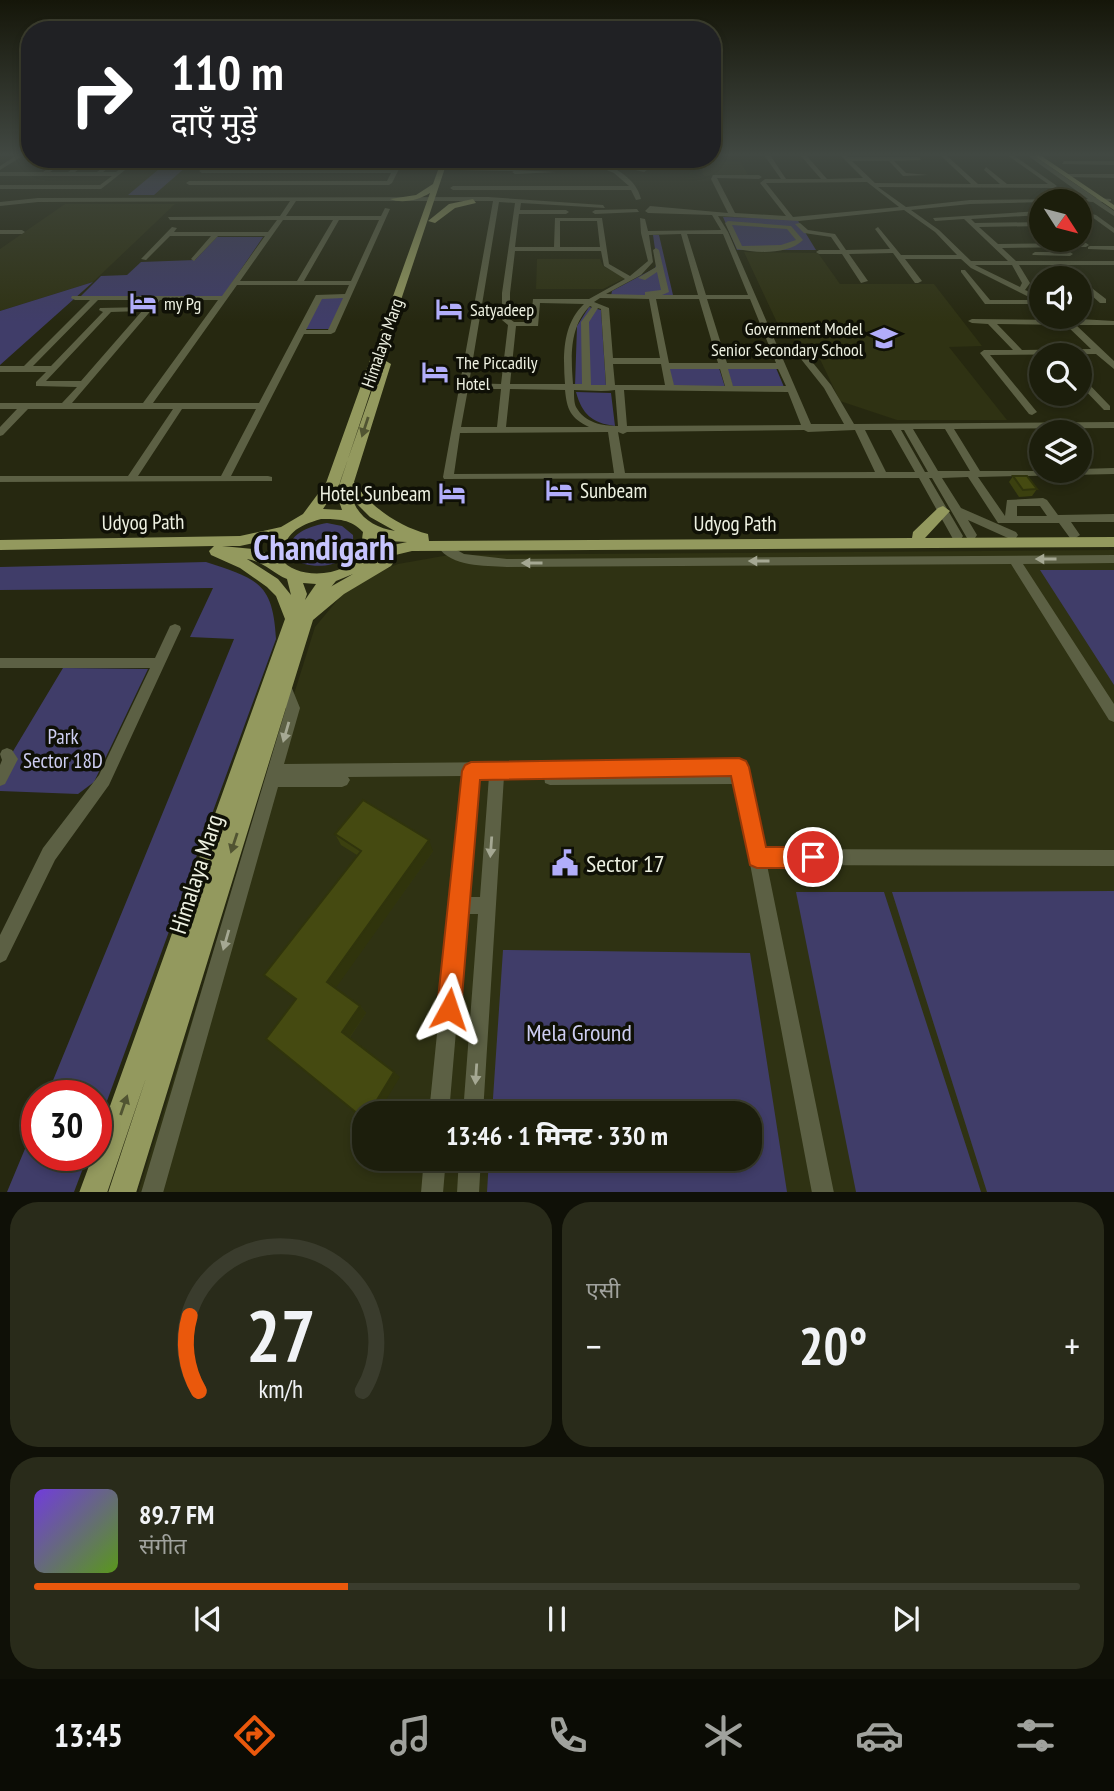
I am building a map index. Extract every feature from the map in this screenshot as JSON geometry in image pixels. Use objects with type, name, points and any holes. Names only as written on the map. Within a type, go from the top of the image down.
[{"type":"main road","name":"Himalaya Marg","points":[[308,518],[340,483],[431,211]]},
{"type":"main road","name":"Himalaya Marg","points":[[340,483],[351,516]]},
{"type":"main road","points":[[209,546],[275,524],[298,513],[340,483],[389,523],[435,543]]},
{"type":"main road","points":[[918,536],[950,511]]},
{"type":"main road","points":[[321,514],[351,516],[368,527],[371,540],[369,549],[359,562],[331,577],[294,578],[284,573],[275,562],[273,551],[285,531],[308,518],[321,514]]},
{"type":"main road","name":"Udyog Path","points":[[368,527],[388,536],[435,543],[1114,542]]},
{"type":"main road","name":"Udyog Path","points":[[359,562],[391,551],[435,543],[964,535],[1012,528],[1074,535],[1114,535]]},
{"type":"main road","name":"Udyog Path","points":[[0,554],[209,546],[251,540],[285,531]]},
{"type":"main road","points":[[209,546],[258,572],[279,590],[299,620],[372,568],[435,543]]},
{"type":"main road","name":"Udyog Path","points":[[0,545],[209,546],[253,554],[275,562]]},
{"type":"main road","name":"Himalaya Marg","points":[[93,1192],[299,620],[331,577]]},
{"type":"main road","name":"Himalaya Marg","points":[[122,1192],[284,685],[299,620],[299,594],[294,578]]},
{"type":"street","points":[[146,406],[287,211]]},
{"type":"street","points":[[300,332],[331,332],[386,211]]},
{"type":"street","points":[[494,211],[448,477],[935,475],[1114,471]]},
{"type":"street","points":[[573,211],[516,212],[506,293],[506,320],[512,324],[535,324],[536,301],[593,301],[609,297],[650,296],[752,297]]},
{"type":"street","points":[[641,211],[660,268],[665,292],[650,296],[631,292],[623,287],[660,268]]},
{"type":"street","points":[[665,211],[794,220],[871,211]]},
{"type":"street","points":[[730,211],[733,216]]},
{"type":"street","points":[[786,211],[806,232],[828,232],[833,235],[864,281]]},
{"type":"street","points":[[906,211],[937,231],[969,263],[1029,293]]},
{"type":"street","points":[[966,218],[964,216],[1029,213]]},
{"type":"street","points":[[285,214],[184,218],[170,214],[285,214],[383,218]]},
{"type":"street","points":[[714,214],[725,232],[808,429]]},
{"type":"street","points":[[1092,216],[1114,230]]},
{"type":"street","points":[[144,259],[184,218]]},
{"type":"street","points":[[299,283],[337,218]]},
{"type":"street","points":[[935,219],[966,218],[1014,263],[1026,283],[1022,289]]},
{"type":"street","points":[[557,249],[557,219],[600,219],[606,265],[630,279]]},
{"type":"street","points":[[728,223],[789,227],[800,240],[796,246],[788,248],[769,247],[748,250],[738,248],[728,223]]},
{"type":"street","points":[[1018,224],[1026,232]]},
{"type":"street","points":[[974,225],[1029,224]]},
{"type":"street","points":[[758,225],[769,247]]},
{"type":"street","points":[[993,225],[1001,232]]},
{"type":"street","points":[[878,229],[918,281]]},
{"type":"street","points":[[0,232],[22,232]]},
{"type":"street","points":[[683,232],[730,389]]},
{"type":"street","points":[[648,233],[725,232]]},
{"type":"street","points":[[601,429],[584,421],[571,407],[568,336],[572,324],[593,301],[630,279],[652,261],[648,233]]},
{"type":"street","points":[[169,234],[270,234]]},
{"type":"street","points":[[194,259],[216,234]]},
{"type":"street","points":[[1009,239],[1017,246]]},
{"type":"street","points":[[996,246],[1029,246]]},
{"type":"street","points":[[1092,247],[1114,248]]},
{"type":"street","points":[[512,249],[603,249]]},
{"type":"street","points":[[1092,250],[1112,264]]},
{"type":"street","points":[[819,251],[962,257]]},
{"type":"street","points":[[1004,254],[1070,254],[1080,263]]},
{"type":"street","points":[[969,263],[1112,264]]},
{"type":"street","points":[[1058,263],[1061,266]]},
{"type":"street","points":[[963,271],[988,302],[1029,301]]},
{"type":"street","points":[[235,283],[353,283]]},
{"type":"street","points":[[1092,291],[1103,301]]},
{"type":"street","points":[[224,479],[319,296],[347,296]]},
{"type":"street","points":[[650,296],[670,389]]},
{"type":"street","points":[[75,298],[224,298]]},
{"type":"street","points":[[26,369],[96,298]]},
{"type":"street","points":[[65,406],[158,298]]},
{"type":"street","points":[[593,301],[605,308],[609,361],[615,389],[620,476]]},
{"type":"street","points":[[587,389],[585,322],[593,301]]},
{"type":"street","points":[[85,310],[149,309]]},
{"type":"street","points":[[85,384],[39,384],[109,310]]},
{"type":"street","points":[[972,321],[1029,320]]},
{"type":"street","points":[[990,321],[1018,352]]},
{"type":"street","points":[[1092,322],[1114,323]]},
{"type":"street","points":[[501,430],[512,324]]},
{"type":"street","points":[[1075,329],[1114,365]]},
{"type":"street","points":[[797,349],[828,387],[882,475]]},
{"type":"street","points":[[1092,351],[1099,351]]},
{"type":"street","points":[[1029,353],[984,353],[1032,412]]},
{"type":"street","points":[[609,361],[781,366]]},
{"type":"street","points":[[0,369],[53,369]]},
{"type":"street","points":[[463,386],[791,389]]},
{"type":"street","points":[[1092,392],[1107,408]]},
{"type":"street","points":[[0,406],[261,406]]},
{"type":"street","points":[[0,433],[25,406]]},
{"type":"street","points":[[131,479],[179,406]]},
{"type":"street","points":[[456,430],[618,431],[1109,425],[1114,436]]},
{"type":"street","points":[[901,427],[935,475],[950,511]]},
{"type":"street","points":[[901,427],[923,475],[964,535]]},
{"type":"street","points":[[948,427],[1002,520],[1012,528]]},
{"type":"street","points":[[0,479],[268,479]]},
{"type":"street","points":[[1012,528],[1012,502],[1043,502],[1074,535]]},
{"type":"street","points":[[950,511],[1012,528],[1059,519],[1114,518]]},
{"type":"street","points":[[435,543],[446,551],[466,558],[507,563],[1114,559]]},
{"type":"street","points":[[1015,559],[1114,716]]},
{"type":"street","points":[[0,952],[49,854],[104,780],[175,629]]},
{"type":"street","points":[[0,663],[159,663]]},
{"type":"street","points":[[152,1192],[293,708],[284,685]]},
{"type":"street","points":[[0,779],[11,760],[7,755]]},
{"type":"street","points":[[273,775],[742,777],[823,1192]]},
{"type":"street","points":[[440,1101],[471,775]]},
{"type":"street","points":[[474,1101],[496,775]]},
{"type":"street","points":[[757,857],[1114,858]]},
{"type":"street","points":[[459,905],[487,906]]},
{"type":"street","points":[[432,1192],[434,1171]]},
{"type":"street","points":[[468,1192],[469,1171]]},
{"type":"shaded area","points":[[55,211],[168,211],[93,282],[0,311],[0,249]]},
{"type":"shaded area","name":"Government Model Senior Secondary School","points":[[744,252],[818,253],[840,284],[934,284],[982,346],[949,347],[1007,420],[897,420],[840,401],[818,355],[781,331]]},
{"type":"shaded area","points":[[537,259],[600,259],[603,266],[625,278],[603,289],[536,289]]},
{"type":"shaded area","points":[[1114,550],[1114,1192],[138,1192],[315,627],[340,597],[360,579],[398,564],[449,555]]},
{"type":"green space","points":[[723,217],[797,219],[816,250],[737,250]]},
{"type":"green space","points":[[653,235],[659,235],[673,295],[611,296],[612,291],[655,268],[657,263]]},
{"type":"green space","points":[[217,237],[263,237],[223,296],[79,298],[101,276],[127,275],[141,262],[195,260]]},
{"type":"green space","points":[[93,282],[0,365],[0,311]]},
{"type":"green space","points":[[320,298],[344,298],[329,329],[304,329]]},
{"type":"green space","points":[[589,307],[601,310],[606,386],[575,386],[577,326]]},
{"type":"green space","points":[[719,368],[725,387],[674,387],[669,369]]},
{"type":"green space","points":[[776,368],[784,387],[733,387],[727,369]]},
{"type":"green space","points":[[576,392],[611,393],[615,426],[600,423],[589,416],[581,406]]},
{"type":"green space","points":[[327,523],[342,526],[353,535],[352,546],[347,555],[340,561],[320,566],[291,558],[291,543],[299,533]]},
{"type":"green space","points":[[206,562],[250,579],[266,594],[271,605],[276,639],[112,1087],[112,1080],[53,1080],[234,639],[190,637],[213,588],[0,590],[0,567]]},
{"type":"green space","points":[[1040,570],[1114,570],[1114,685]]},
{"type":"green space","name":"Park Sector 18D","points":[[63,668],[148,669],[94,782],[78,794],[0,791],[0,773]]},
{"type":"green space","points":[[1114,891],[1114,1192],[987,1192],[892,892]]},
{"type":"green space","points":[[796,892],[884,892],[981,1192],[856,1192]]},
{"type":"green space","name":"Mela Ground","points":[[503,950],[750,953],[787,1192],[487,1192],[488,1171],[762,1171],[762,1101],[493,1101]]},
{"type":"green space","points":[[21,1158],[21,1171],[82,1171],[74,1192],[7,1192]]},
{"type":"building","points":[[1013,476],[1027,476],[1029,483],[1037,489],[1023,490]]},
{"type":"building","points":[[363,800],[429,840],[327,982],[360,1006],[342,1032],[394,1072],[376,1101],[352,1101],[352,1109],[266,1039],[296,999],[264,975],[361,851],[335,834]]},
{"type":"place","name":"my Pg","points":[[143,303]]},
{"type":"place","name":"Satyadeep","points":[[449,309]]},
{"type":"place","name":"Government Model Senior Secondary School","points":[[884,338]]},
{"type":"place","name":"The Piccadily Hotel","points":[[435,372]]},
{"type":"place","name":"Sunbeam","points":[[559,490]]},
{"type":"place","name":"Hotel Sunbeam","points":[[452,493]]},
{"type":"place","name":"Sector 17","points":[[565,863]]},
{"type":"district","name":"Chandigarh","points":[[324,547]]},
{"type":"route","points":[[449,1009],[471,771],[739,767],[757,857],[813,857]]}]
